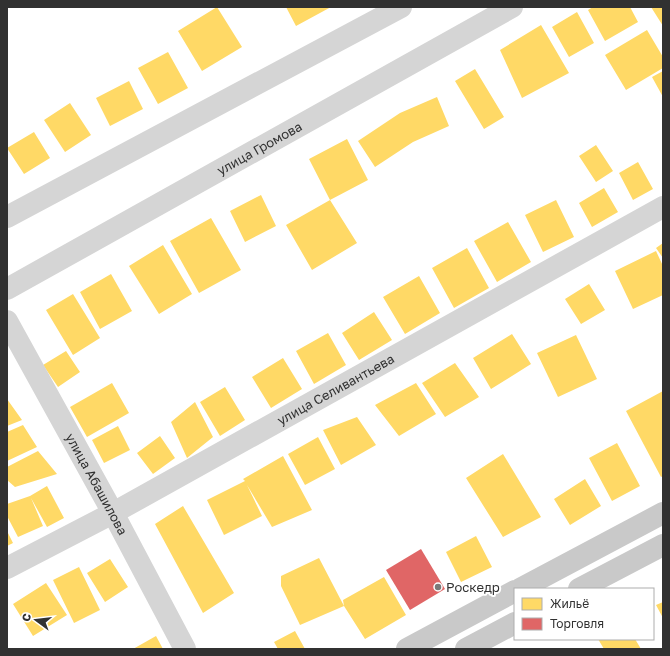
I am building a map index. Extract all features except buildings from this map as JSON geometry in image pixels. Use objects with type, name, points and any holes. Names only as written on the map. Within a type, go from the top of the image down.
[{"type":"main road","points":[[522,588],[663,513]]},
{"type":"main road","points":[[581,588],[663,545]]},
{"type":"main road","points":[[406,649],[514,592]]},
{"type":"main road","points":[[466,649],[514,624]]},
{"type":"street","points":[[7,216],[402,7]]},
{"type":"street","name":"улица Громова","points":[[7,289],[512,7]]},
{"type":"street","name":"улица Селивантьева","points":[[7,568],[113,513],[663,207]]},
{"type":"street","name":"улица Абашилова","points":[[7,321],[113,513],[184,649]]},
{"type":"place","name":"Роскедр","points":[[438,587]]}]
